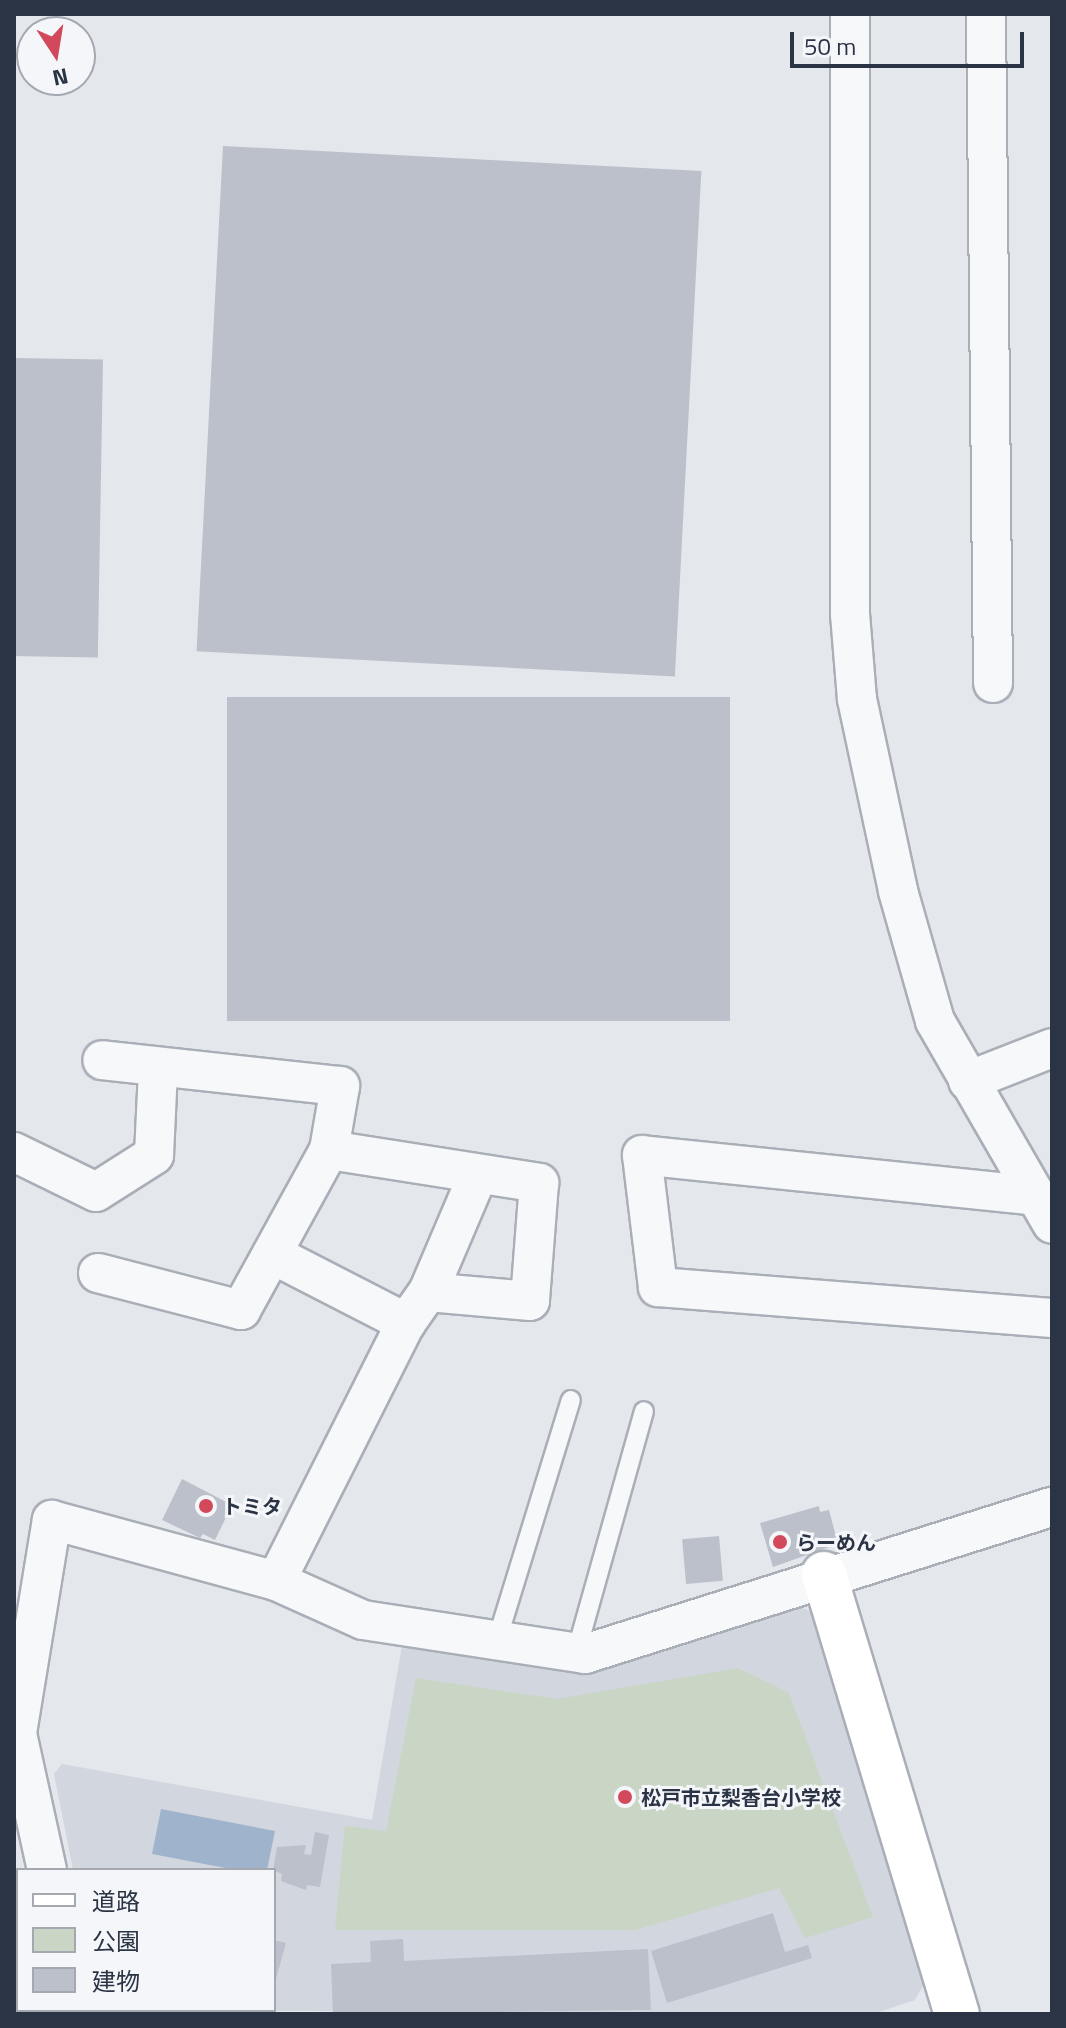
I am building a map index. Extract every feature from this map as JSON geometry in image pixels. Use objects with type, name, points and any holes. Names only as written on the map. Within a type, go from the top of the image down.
[{"type":"street","points":[[850,14],[850,614],[857,699],[935,1021],[968,1081],[1047,1203]]},
{"type":"street","points":[[986,14],[993,683]]},
{"type":"street","points":[[968,1081],[1052,1048]]},
{"type":"street","points":[[98,1273],[241,1310],[329,1150],[340,1086],[158,1069],[102,1060]]},
{"type":"street","points":[[14,1152],[96,1192],[154,1155],[158,1069]]},
{"type":"street","points":[[329,1150],[477,1177],[539,1183],[530,1301],[428,1292]]},
{"type":"street","points":[[1047,1203],[642,1155],[658,1287],[1052,1318]]},
{"type":"street","points":[[276,1581],[406,1323],[428,1292],[477,1177]]},
{"type":"street","points":[[272,1254],[406,1323]]},
{"type":"street","points":[[47,1868],[15,1733],[52,1520],[276,1581],[363,1620],[576,1653],[824,1574],[1052,1507]]},
{"type":"street","points":[[824,1574],[956,2014]]},
{"type":"lane","points":[[497,1640],[571,1400]]},
{"type":"lane","points":[[576,1653],[644,1411]]},
{"type":"shaded area","name":"松戸市立梨香台小学校","points":[[791,1603],[814,1613],[930,1973],[915,2000],[873,2014],[276,2011],[276,1868],[73,1868],[54,1774],[62,1764],[372,1820],[403,1640],[551,1659]]},
{"type":"green space","points":[[738,1668],[789,1693],[873,1917],[805,1938],[779,1888],[635,1930],[335,1930],[345,1826],[386,1831],[416,1678],[557,1699]]},
{"type":"water","points":[[161,1809],[275,1831],[267,1868],[226,1868],[152,1854]]},
{"type":"building","points":[[223,146],[701,171],[675,676],[197,651]]},
{"type":"building","points":[[14,358],[103,360],[98,658],[14,656]]},
{"type":"building","points":[[227,697],[730,697],[730,1021],[227,1021]]},
{"type":"building","points":[[182,1479],[232,1505],[215,1540],[203,1534],[200,1538],[162,1520]]},
{"type":"building","points":[[819,1506],[820,1512],[829,1510],[838,1544],[773,1567],[760,1523]]},
{"type":"building","points":[[719,1536],[723,1581],[686,1584],[682,1539]]},
{"type":"building","points":[[315,1832],[329,1835],[320,1887],[307,1885],[306,1890],[281,1881],[282,1874],[273,1868],[277,1847],[306,1845],[304,1854],[311,1855]]},
{"type":"building","points":[[773,1913],[785,1952],[808,1945],[812,1958],[667,2003],[651,1951]]},
{"type":"building","points":[[403,1939],[404,1961],[648,1949],[651,2010],[333,2014],[331,1964],[371,1962],[370,1941]]},
{"type":"building","points":[[276,1940],[286,1943],[276,1978]]},
{"type":"place","name":"トミタ","points":[[206,1506]]},
{"type":"place","name":"らーめん","points":[[780,1542]]},
{"type":"place","name":"松戸市立梨香台小学校","points":[[625,1797]]}]
